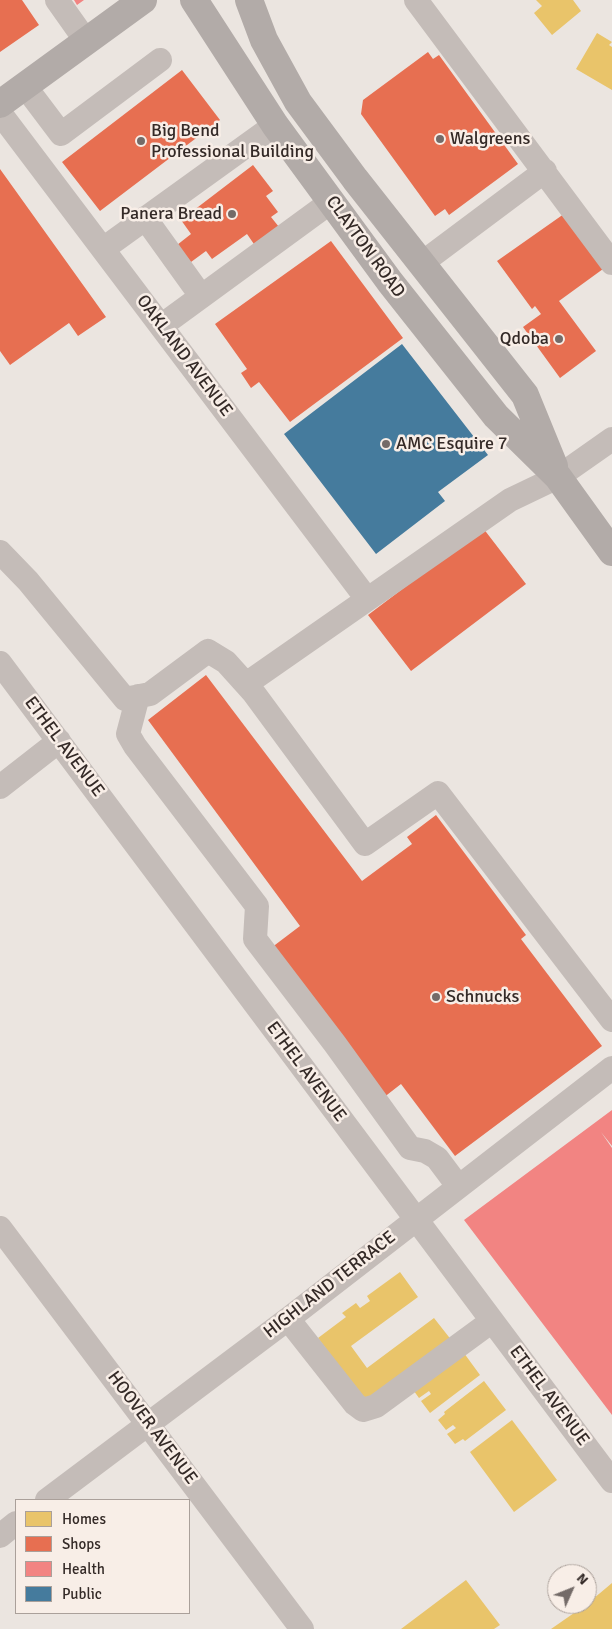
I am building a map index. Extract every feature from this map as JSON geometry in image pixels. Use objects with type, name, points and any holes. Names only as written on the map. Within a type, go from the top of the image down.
[{"type":"main road","points":[[0,104],[143,0]]},
{"type":"main road","name":"CLAYTON ROAD","points":[[194,0],[275,125],[390,282],[496,416],[558,477],[612,552]]},
{"type":"main road","name":"CLAYTON ROAD","points":[[249,0],[264,40],[298,102],[355,179],[525,395],[558,477]]},
{"type":"street","points":[[416,0],[612,264]]},
{"type":"street","points":[[59,2],[86,41]]},
{"type":"street","points":[[24,85],[61,134],[160,60]]},
{"type":"street","name":"OAKLAND AVENUE","points":[[0,113],[368,600]]},
{"type":"street","points":[[103,249],[275,125]]},
{"type":"street","points":[[422,263],[544,171]]},
{"type":"street","points":[[161,326],[332,201]]},
{"type":"street","points":[[145,218],[201,296]]},
{"type":"street","points":[[246,684],[510,500],[558,477],[612,439]]},
{"type":"street","points":[[0,552],[28,581],[125,699],[150,694],[208,651],[226,662],[246,684],[366,844],[438,793],[612,1020]]},
{"type":"street","name":"ETHEL AVENUE","points":[[0,663],[612,1481]]},
{"type":"street","points":[[138,696],[128,734],[135,746],[257,906],[255,939],[410,1148],[425,1151],[437,1158],[458,1186]]},
{"type":"street","points":[[0,787],[59,741]]},
{"type":"street","name":"HIGHLAND TERRACE","points":[[48,1499],[288,1319],[415,1218],[612,1068]]},
{"type":"street","name":"HOOVER AVENUE","points":[[0,1228],[302,1629]]},
{"type":"street","points":[[288,1319],[355,1404],[363,1410],[376,1406],[492,1321]]},
{"type":"street","points":[[0,1536],[15,1524]]},
{"type":"building: Homes","points":[[536,0],[573,0],[581,11],[552,35],[534,13],[542,6]]},
{"type":"building: Homes","points":[[597,33],[612,42],[609,45],[612,47],[612,90],[576,69]]},
{"type":"building: Homes","points":[[400,1272],[418,1297],[351,1346],[367,1368],[434,1318],[456,1346],[366,1403],[318,1338],[346,1317],[342,1313],[356,1303],[360,1308],[370,1301],[367,1296]]},
{"type":"building: Homes","points":[[461,1349],[480,1375],[430,1413],[421,1401],[431,1394],[429,1391],[419,1398],[411,1387]]},
{"type":"building: Homes","points":[[484,1381],[506,1410],[465,1441],[463,1439],[455,1444],[447,1434],[456,1428],[453,1425],[446,1430],[438,1420],[445,1414],[444,1412]]},
{"type":"building: Homes","points":[[512,1420],[557,1480],[514,1512],[470,1452]]},
{"type":"building: Homes","points":[[466,1580],[500,1625],[494,1629],[401,1629]]},
{"type":"building: Homes","points":[[612,1583],[612,1629],[551,1629],[573,1614],[597,1614],[597,1596]]},
{"type":"building: Shops","points":[[0,0],[22,0],[39,25],[0,52]]},
{"type":"building: Shops","name":"Walgreens","points":[[428,52],[433,59],[439,55],[518,164],[449,215],[445,209],[435,216],[361,114],[363,100]]},
{"type":"building: Shops","name":"Big Bend Professional Building","points":[[182,70],[220,120],[100,211],[62,162]]},
{"type":"building: Shops","name":"Panera Bread","points":[[253,165],[273,191],[266,196],[278,212],[271,217],[279,227],[256,247],[247,234],[212,259],[206,251],[191,262],[177,245],[191,234],[181,220]]},
{"type":"building: Shops","points":[[0,169],[106,317],[78,336],[69,323],[10,365],[0,351]]},
{"type":"building: Shops","points":[[571,209],[603,269],[559,301],[596,351],[560,378],[523,327],[541,314],[535,306],[532,309],[497,261]]},
{"type":"building: Shops","points":[[331,241],[403,338],[290,422],[259,382],[251,388],[241,373],[247,369],[215,324]]},
{"type":"building: Shops","points":[[483,528],[526,584],[411,671],[368,615]]},
{"type":"building: Shops","name":"Schnucks","points":[[206,675],[362,881],[412,844],[407,837],[436,815],[526,935],[521,939],[602,1046],[455,1156],[401,1084],[383,1098],[271,948],[300,926],[148,720]]},
{"type":"building: Health","points":[[74,0],[84,0],[77,5]]},
{"type":"building: Health","points":[[612,1110],[612,1146],[601,1132],[612,1148],[612,1415],[464,1220]]},
{"type":"building: Public","name":"AMC Esquire 7","points":[[402,344],[488,455],[438,492],[445,501],[376,554],[284,434]]},
{"type":"place","name":"Walgreens","points":[[440,139]]},
{"type":"place","name":"Big Bend Professional Building","points":[[141,141]]},
{"type":"place","name":"Panera Bread","points":[[232,214]]},
{"type":"place","name":"Qdoba","points":[[559,339]]},
{"type":"place","name":"AMC Esquire 7","points":[[386,444]]},
{"type":"place","name":"Schnucks","points":[[436,997]]}]
